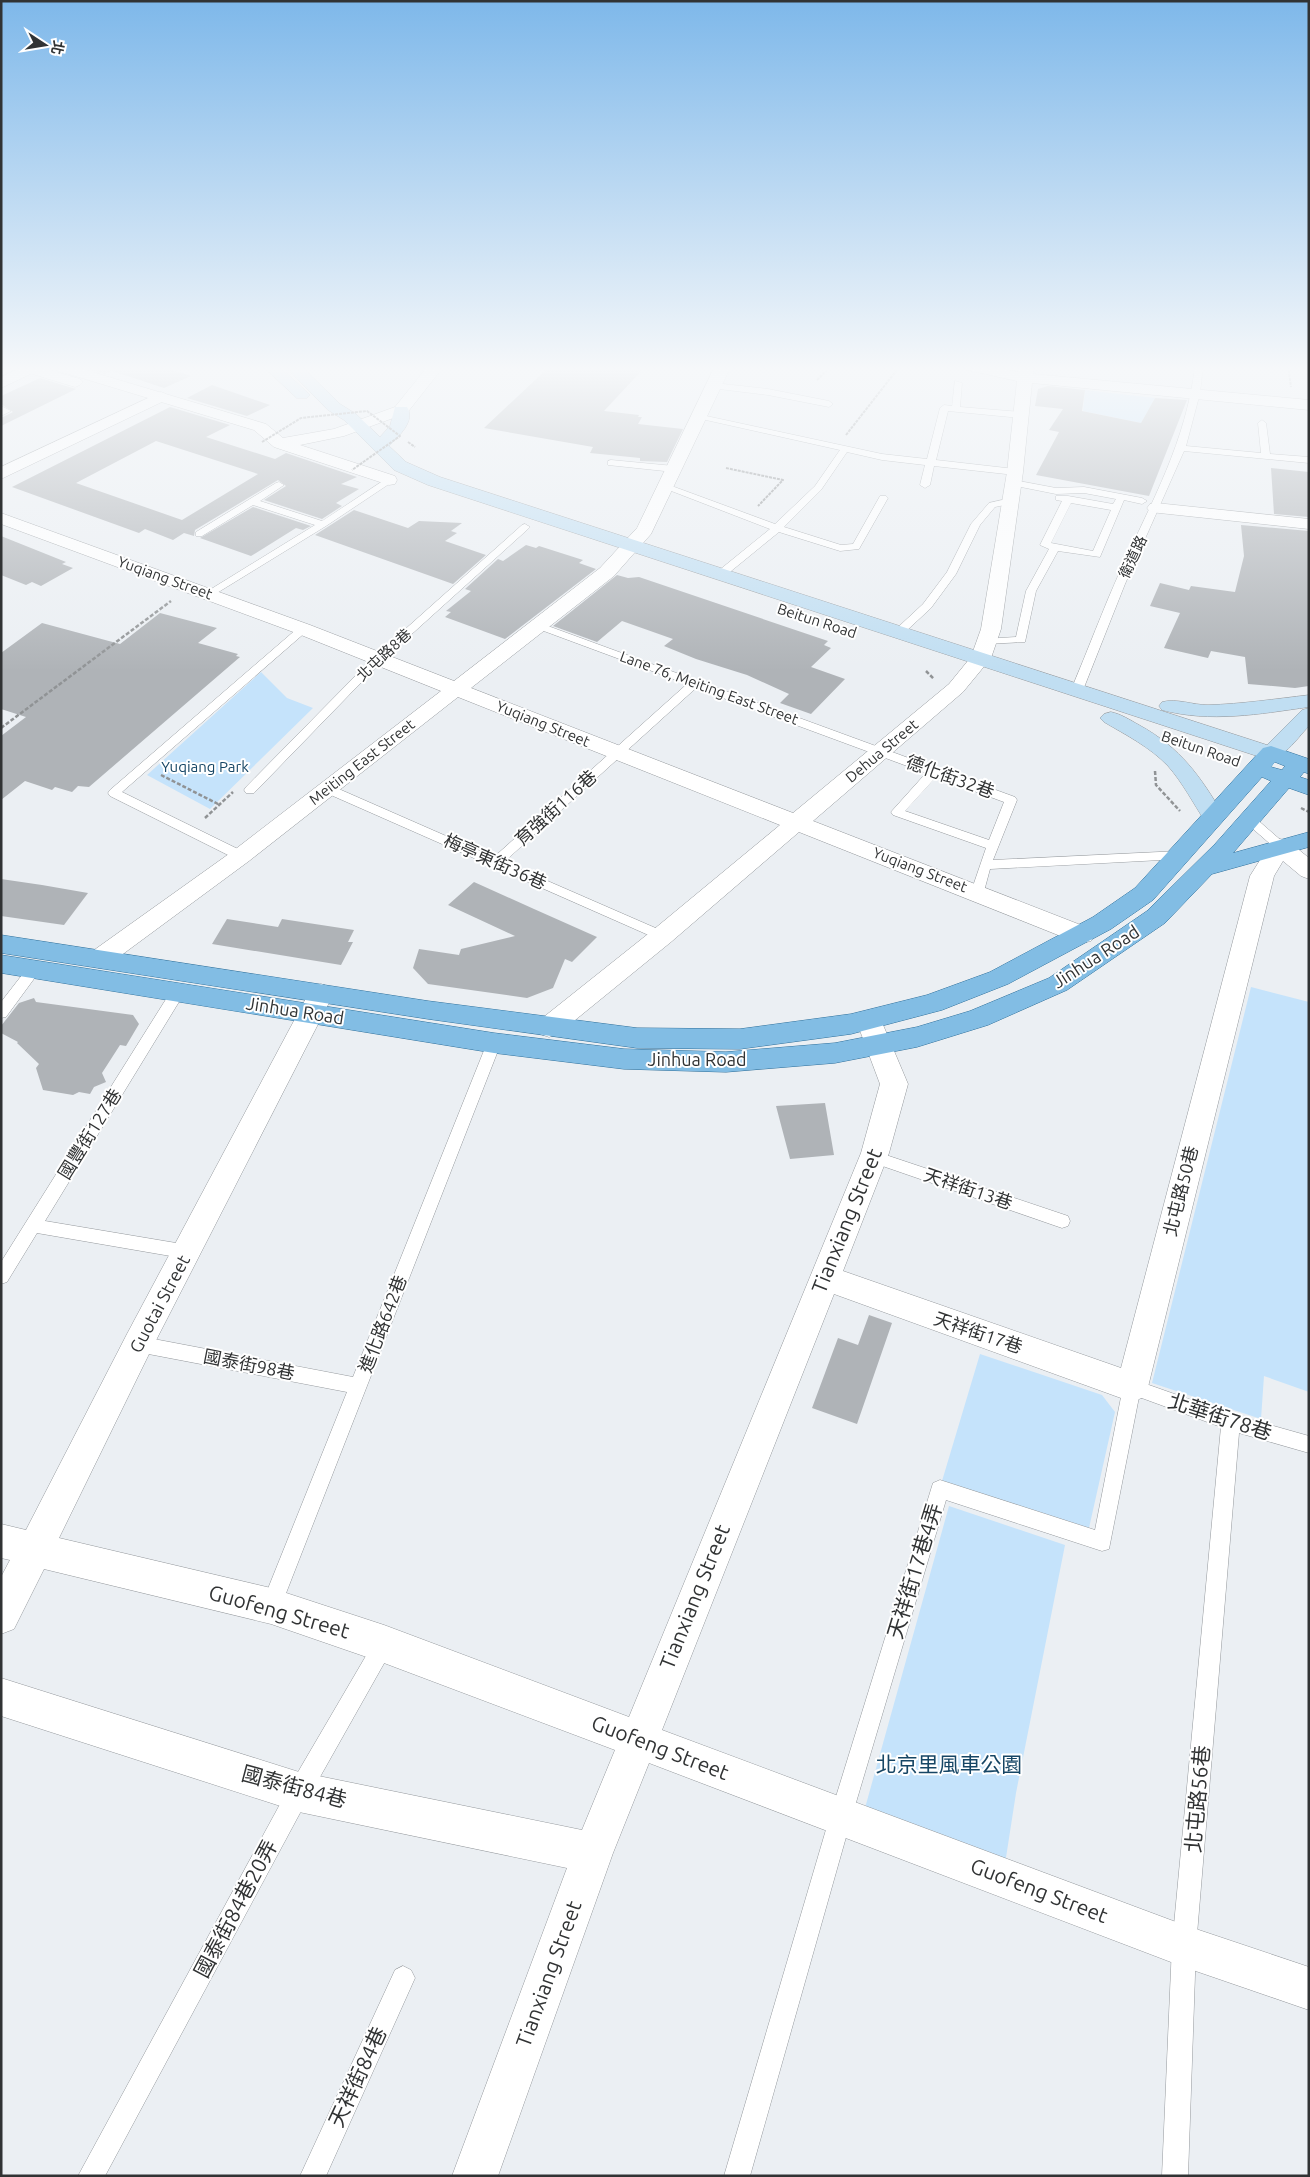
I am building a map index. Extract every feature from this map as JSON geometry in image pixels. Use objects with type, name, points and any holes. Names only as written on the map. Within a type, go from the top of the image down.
[{"type":"main road","name":"Beitun Road","points":[[375,468],[389,480],[404,488],[525,527],[721,574],[1077,690],[1264,760]]},
{"type":"main road","name":"Beitun Road","points":[[403,468],[421,476],[626,552],[979,657],[1111,718],[1303,771]]},
{"type":"main road","points":[[1077,690],[1140,702],[1205,711],[1245,710],[1309,701]]},
{"type":"main road","points":[[1264,760],[1309,714]]},
{"type":"main road","points":[[1111,718],[1150,740],[1170,756],[1186,775],[1213,816]]},
{"type":"main road","name":"Jinhua Road","points":[[1,944],[99,959],[494,1042],[624,1059],[726,1062],[836,1054],[934,1003],[999,978],[1082,935],[1144,894],[1264,760]]},
{"type":"main road","name":"Jinhua Road","points":[[1,964],[178,992],[549,1027],[637,1038],[740,1039],[851,1024],[874,1033],[917,1037],[979,1018],[1058,984],[1156,917],[1204,869],[1249,819],[1303,771]]},
{"type":"main road","points":[[1204,869],[1309,839]]},
{"type":"street","points":[[1,474],[14,468]]},
{"type":"street","points":[[351,468],[389,480]]},
{"type":"street","name":"Dehua Street","points":[[549,1027],[662,936],[956,688],[979,657],[991,629],[1015,468]]},
{"type":"street","name":"Meiting East Street","points":[[99,959],[241,856],[607,572],[645,530],[674,469]]},
{"type":"street","points":[[1149,504],[1309,524]]},
{"type":"street","name":"Yuqiang Street","points":[[1,518],[303,629],[617,754],[978,892],[1082,935]]},
{"type":"street","points":[[1280,846],[1309,871]]},
{"type":"street","name":"北屯路50巷","points":[[1132,1387],[1262,876],[1280,846]]},
{"type":"street","name":"Guotai Street","points":[[1,1616],[19,1545],[138,1344],[188,1252],[316,1004]]},
{"type":"street","name":"Tianxiang Street","points":[[475,2176],[593,1853],[874,1157],[894,1084],[874,1033]]},
{"type":"street","name":"天祥街17巷","points":[[825,1278],[1132,1387]]},
{"type":"street","name":"Guofeng Street","points":[[19,1545],[272,1606],[384,1644],[1184,1946],[1309,1989]]},
{"type":"street","name":"國泰街84巷","points":[[1,1698],[299,1792],[593,1853]]},
{"type":"lane","points":[[659,468],[674,469]]},
{"type":"lane","points":[[721,574],[777,528],[818,488],[830,468]]},
{"type":"lane","points":[[924,485],[928,468]]},
{"type":"lane","points":[[945,468],[1013,487],[1116,508]]},
{"type":"lane","name":"衛道路","points":[[1077,690],[1126,570],[1149,504],[1169,468]]},
{"type":"lane","points":[[199,591],[323,524],[389,480]]},
{"type":"lane","points":[[199,534],[279,485]]},
{"type":"lane","points":[[666,487],[777,528],[840,548],[856,547],[883,498]]},
{"type":"lane","points":[[899,632],[927,606],[952,572],[976,524],[992,505],[1013,487],[1056,491],[1084,490],[1149,504]]},
{"type":"lane","points":[[1068,499],[1045,545],[1096,555],[1121,497]]},
{"type":"lane","points":[[252,502],[323,524]]},
{"type":"lane","name":"北屯路8巷","points":[[250,790],[378,659],[525,527]]},
{"type":"lane","points":[[979,657],[1021,640],[1031,591],[1054,547]]},
{"type":"lane","name":"Lane 76, Meiting East Street","points":[[537,625],[881,752]]},
{"type":"lane","points":[[241,856],[114,793],[303,629]]},
{"type":"lane","name":"育強街116巷","points":[[496,862],[696,683]]},
{"type":"lane","name":"德化街32巷","points":[[881,752],[1011,800],[985,865],[978,892]]},
{"type":"lane","points":[[934,772],[896,812],[993,846]]},
{"type":"lane","name":"梅亭東街36巷","points":[[328,789],[662,936]]},
{"type":"lane","points":[[1249,819],[1280,846]]},
{"type":"lane","points":[[985,865],[1180,855]]},
{"type":"lane","points":[[1,1013],[34,969]]},
{"type":"lane","name":"國豐街127巷","points":[[1,1277],[178,992]]},
{"type":"lane","name":"進化路642巷","points":[[272,1606],[494,1042]]},
{"type":"lane","name":"天祥街13巷","points":[[874,1157],[1062,1221]]},
{"type":"lane","points":[[32,1225],[188,1252]]},
{"type":"lane","name":"國泰街98巷","points":[[138,1344],[359,1386]]},
{"type":"lane","name":"北華街78巷","points":[[1132,1387],[1231,1422],[1309,1445]]},
{"type":"lane","name":"北屯路50巷","points":[[1102,1542],[1132,1387]]},
{"type":"lane","name":"北屯路56巷","points":[[1175,2176],[1184,1946],[1231,1422]]},
{"type":"lane","name":"天祥街17巷4弄","points":[[841,1816],[940,1489],[1102,1542]]},
{"type":"lane","name":"國泰街84巷20弄","points":[[91,2176],[299,1792],[384,1644]]},
{"type":"lane","points":[[737,2176],[841,1816]]},
{"type":"lane","name":"天祥街84巷","points":[[313,2176],[404,1978]]},
{"type":"path","points":[[352,470],[355,468]]},
{"type":"path","points":[[726,468],[783,480],[747,517]]},
{"type":"path","points":[[1,728],[199,591]]},
{"type":"path","points":[[926,671],[937,682]]},
{"type":"path","points":[[1154,764],[1156,785],[1180,810]]},
{"type":"path","points":[[158,773],[220,805]]},
{"type":"green space","name":"Yuqiang Park","points":[[261,672],[287,698],[313,708],[210,809],[147,775]]},
{"type":"green space","points":[[1251,987],[1309,1002],[1309,1392],[1264,1376],[1261,1419],[1152,1383]]},
{"type":"green space","points":[[980,1354],[1102,1395],[1115,1412],[1089,1528],[942,1481]]},
{"type":"green space","name":"北京里風車公園","points":[[949,1506],[1065,1545],[1016,1793],[1005,1864],[865,1808]]},
{"type":"building","points":[[50,468],[105,468],[76,483],[182,520],[258,474],[238,468],[329,468],[357,477],[341,484],[359,489],[336,503],[342,506],[322,519],[264,500],[286,486],[278,480],[195,530],[194,536],[184,533],[173,540],[145,529],[139,533],[12,487]]},
{"type":"building","points":[[1040,468],[1160,468],[1149,496],[1036,475]]},
{"type":"building","points":[[1271,468],[1309,472],[1309,517],[1274,514]]},
{"type":"building","points":[[253,507],[311,526],[303,530],[296,528],[251,556],[200,538]]},
{"type":"building","points":[[354,510],[408,528],[419,521],[462,523],[451,531],[457,533],[445,541],[486,555],[453,584],[315,535]]},
{"type":"building","points":[[1241,525],[1309,531],[1309,686],[1295,688],[1248,684],[1245,657],[1211,651],[1208,658],[1164,648],[1180,613],[1150,606],[1160,583],[1189,590],[1191,586],[1235,592],[1244,556]]},
{"type":"building","points":[[1,536],[66,562],[62,564],[73,568],[41,586],[32,582],[26,585],[1,575]]},
{"type":"building","points":[[526,545],[536,548],[539,546],[583,560],[579,563],[596,569],[505,639],[445,617],[451,612],[446,611],[471,591],[465,589],[498,559],[503,561]]},
{"type":"building","points":[[617,575],[628,578],[639,577],[828,641],[824,645],[831,648],[811,667],[845,679],[811,714],[780,703],[789,694],[747,675],[696,659],[664,646],[673,639],[622,621],[597,642],[553,626]]},
{"type":"building","points":[[160,613],[217,628],[198,643],[238,654],[236,656],[240,657],[89,787],[78,786],[72,792],[55,787],[52,790],[25,781],[1,800],[1,736],[26,717],[1,709],[1,653],[42,623],[120,644]]},
{"type":"building","points":[[1,879],[88,893],[64,925],[1,916]]},
{"type":"building","points":[[474,882],[597,937],[572,962],[565,959],[553,988],[527,998],[428,984],[413,968],[419,949],[459,955],[461,949],[515,936],[448,905]]},
{"type":"building","points":[[227,919],[278,927],[282,919],[354,930],[348,942],[353,942],[341,965],[212,944]]},
{"type":"building","points":[[34,998],[36,1002],[133,1015],[139,1024],[126,1046],[120,1045],[102,1073],[106,1082],[94,1087],[90,1094],[79,1092],[73,1095],[43,1090],[36,1068],[39,1064],[18,1042],[1,1033],[1,1026],[19,1003]]},
{"type":"building","points":[[825,1103],[834,1155],[790,1159],[776,1106]]},
{"type":"building","points":[[869,1315],[892,1323],[857,1424],[812,1408],[838,1338],[858,1345]]}]
